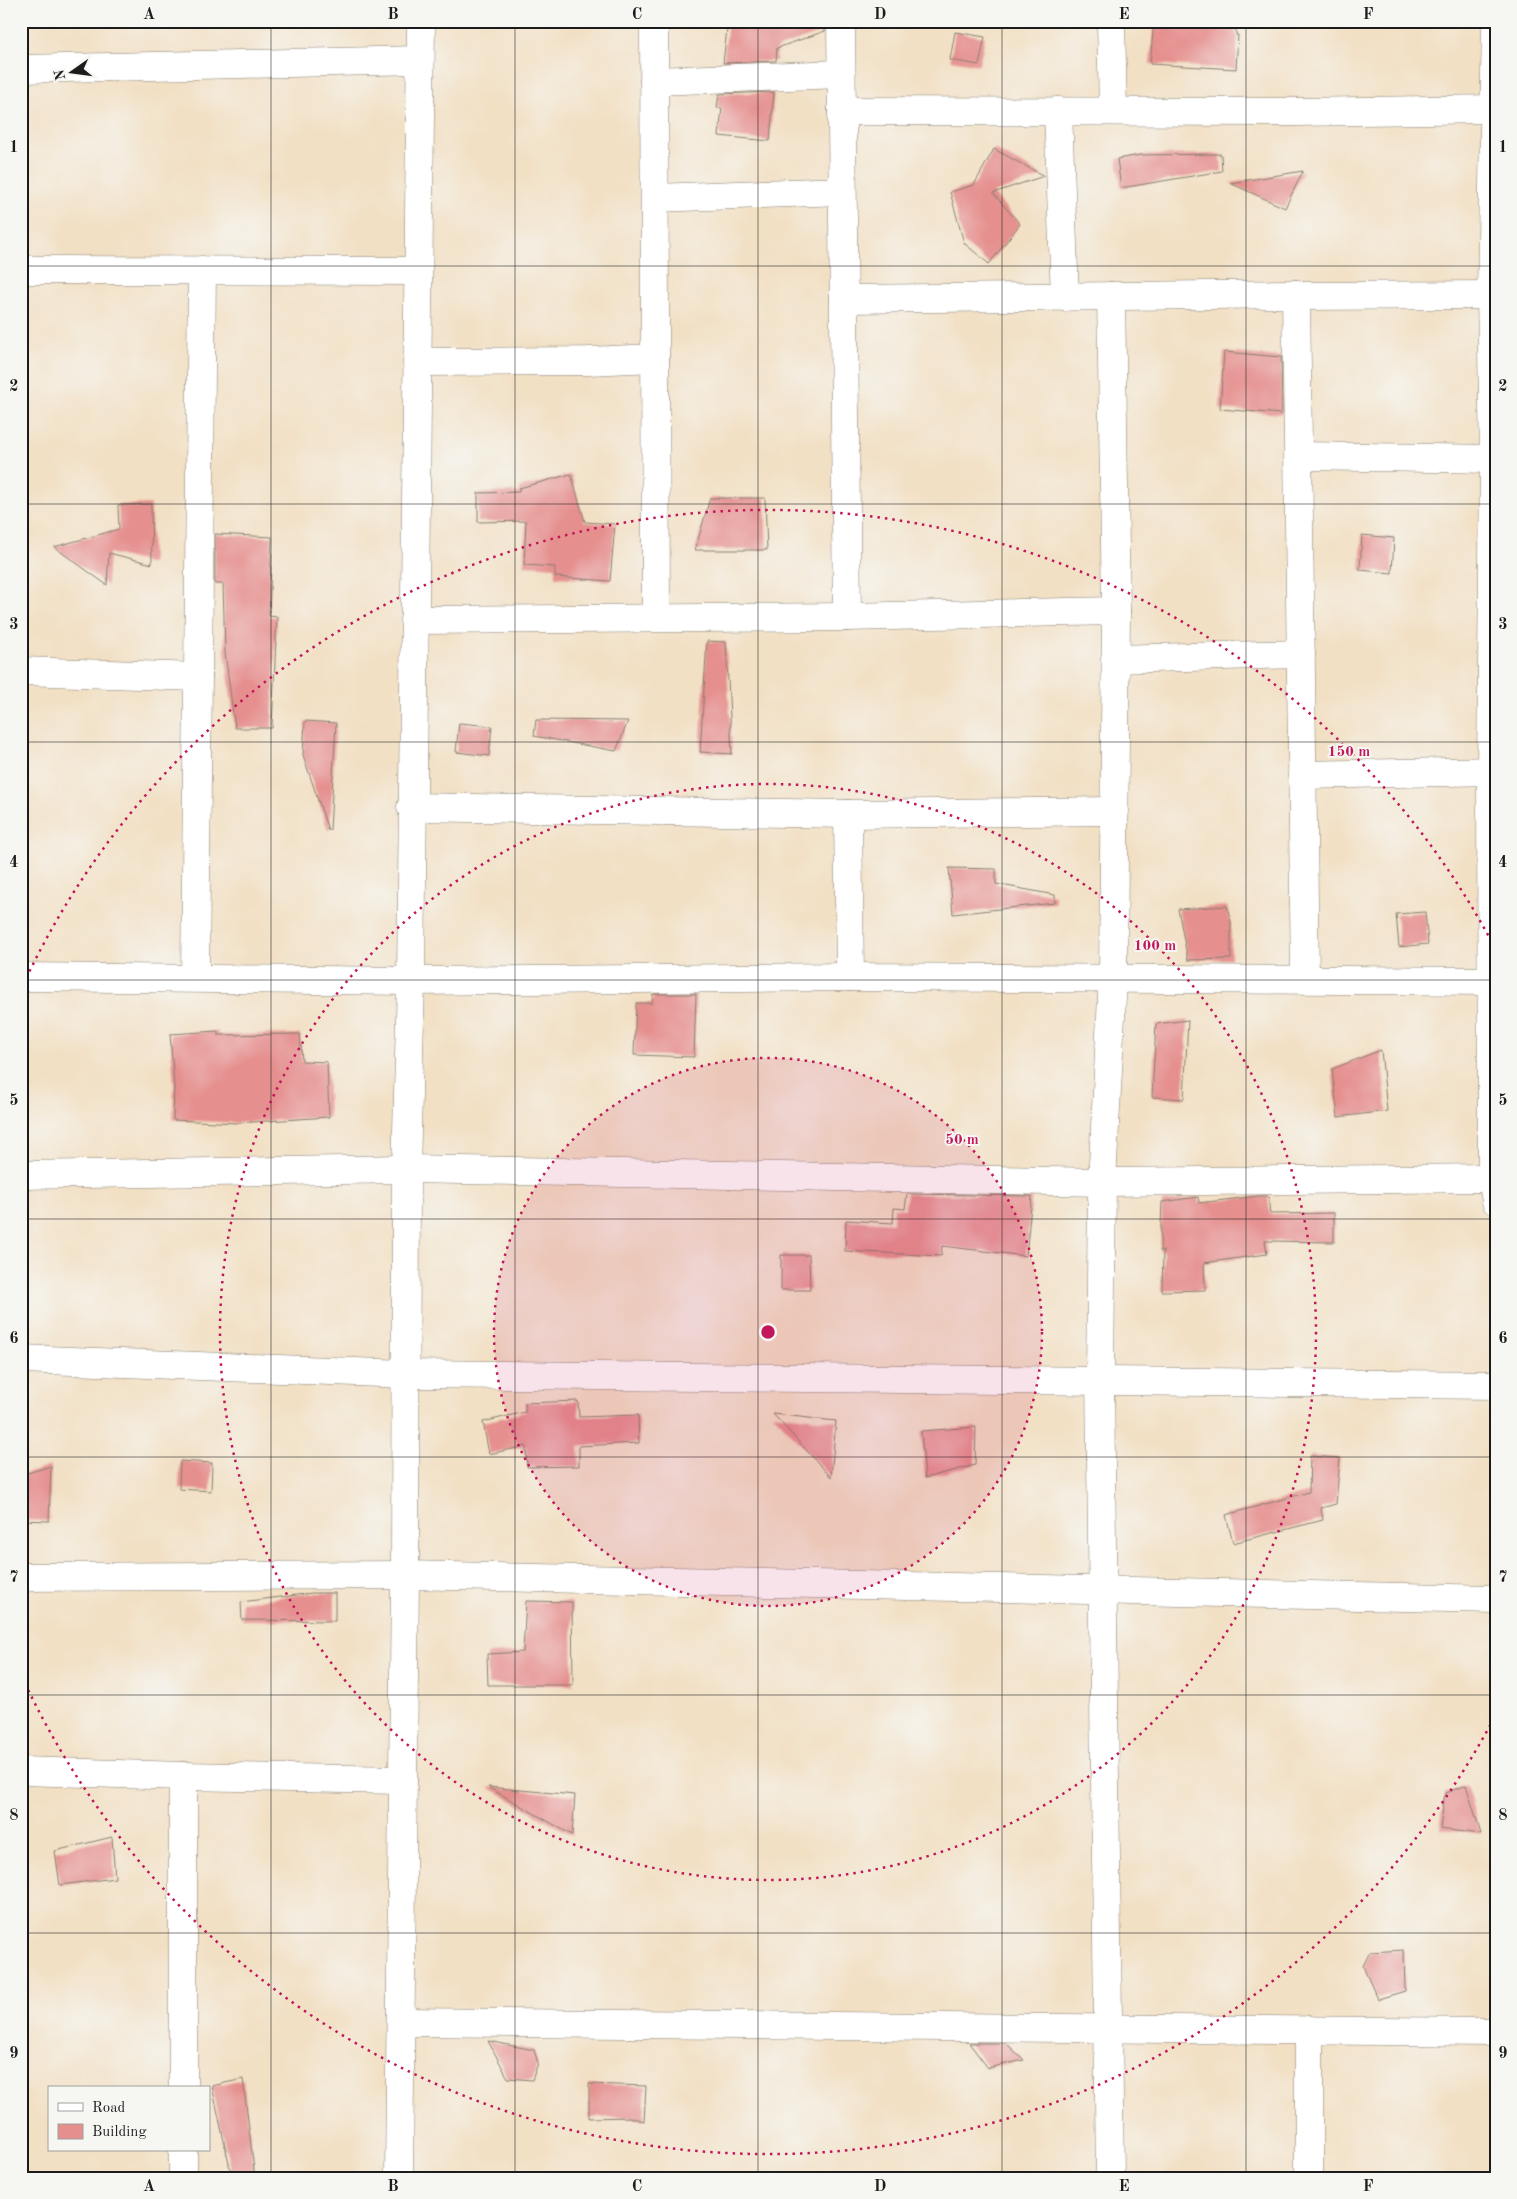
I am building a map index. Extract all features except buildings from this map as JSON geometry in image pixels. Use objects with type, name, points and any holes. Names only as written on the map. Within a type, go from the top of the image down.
[{"type":"street","points":[[399,2178],[405,1575],[406,1168],[411,981],[411,807],[421,21]]},
{"type":"street","points":[[654,21],[656,618]]},
{"type":"street","points":[[841,21],[847,617]]},
{"type":"street","points":[[1111,21],[1112,111]]},
{"type":"street","points":[[21,1175],[406,1168],[1494,1190],[1495,459],[1493,295],[1496,21]]},
{"type":"street","points":[[21,70],[420,60]]},
{"type":"street","points":[[654,81],[841,74]]},
{"type":"street","points":[[842,111],[1296,112],[1495,109]]},
{"type":"street","points":[[1058,111],[1065,297]]},
{"type":"street","points":[[654,198],[842,191]]},
{"type":"street","points":[[21,270],[418,272]]},
{"type":"street","points":[[195,978],[202,270]]},
{"type":"street","points":[[844,299],[1296,294],[1298,296],[1493,295]]},
{"type":"street","points":[[1296,294],[1300,456],[1300,654],[1305,979]]},
{"type":"street","points":[[1110,2178],[1100,1379],[1102,1182],[1113,979],[1115,811],[1116,611],[1111,296]]},
{"type":"street","points":[[417,362],[588,361],[655,358]]},
{"type":"street","points":[[1300,456],[1495,459]]},
{"type":"street","points":[[414,620],[847,617],[1116,611]]},
{"type":"street","points":[[1115,659],[1300,654]]},
{"type":"street","points":[[21,671],[198,678]]},
{"type":"street","points":[[1302,775],[1494,771]]},
{"type":"street","points":[[411,807],[848,814],[1115,811]]},
{"type":"street","points":[[848,814],[850,977]]},
{"type":"street","points":[[21,978],[411,981],[850,977],[1494,981]]},
{"type":"street","points":[[21,1359],[406,1374],[1100,1379],[1496,1385]]},
{"type":"street","points":[[21,1577],[405,1575],[1496,1599]]},
{"type":"street","points":[[21,1771],[403,1780]]},
{"type":"street","points":[[183,1776],[183,2086]]},
{"type":"street","points":[[400,2022],[1109,2030],[1496,2032]]},
{"type":"street","points":[[1309,2030],[1309,2178]]},
{"type":"street","points":[[183,2152],[183,2178]]}]
